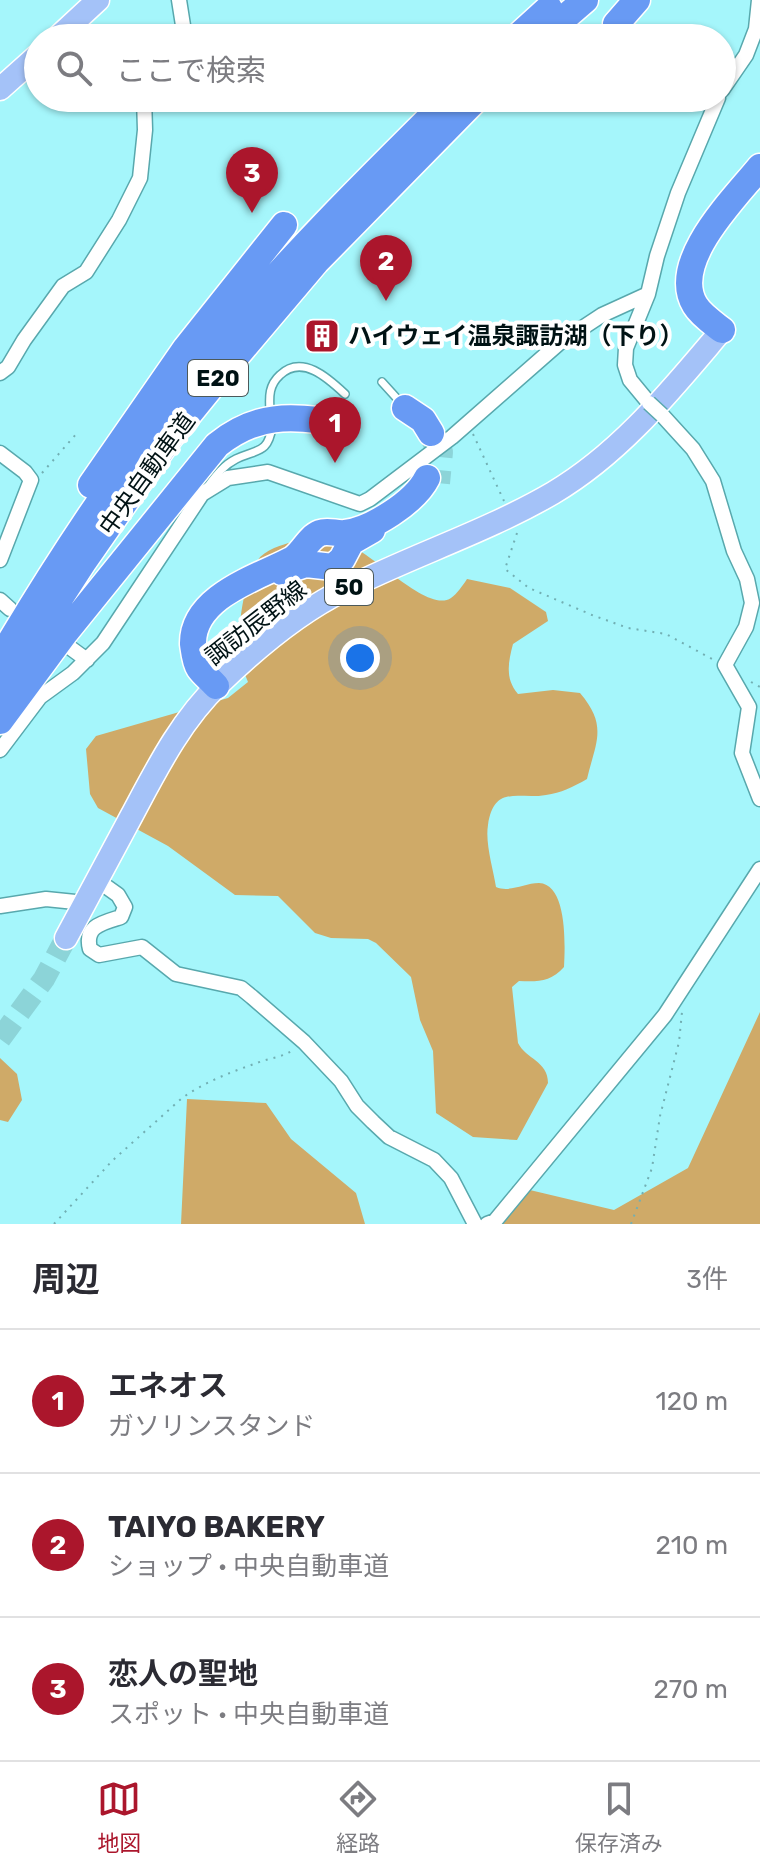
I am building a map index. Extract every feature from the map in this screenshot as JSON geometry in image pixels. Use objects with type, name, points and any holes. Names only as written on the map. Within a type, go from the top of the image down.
[{"type":"highway","points":[[532,24],[559,0]]},
{"type":"highway","points":[[557,24],[585,0]]},
{"type":"highway","points":[[616,24],[637,0]]},
{"type":"highway","name":"中央自動車道","points":[[0,659],[10,611],[102,497],[210,354],[295,256],[436,112]]},
{"type":"highway","name":"中央自動車道","points":[[0,691],[84,561],[163,449],[249,340],[375,200],[463,112]]},
{"type":"highway","points":[[722,330],[694,304],[688,277],[708,233],[760,167]]},
{"type":"highway","points":[[10,611],[23,604],[98,474],[186,348],[284,225]]},
{"type":"highway","points":[[405,408],[427,435]]},
{"type":"highway","points":[[0,721],[65,633],[217,445],[234,432],[259,421],[288,417],[343,423]]},
{"type":"highway","points":[[216,686],[198,667],[193,631],[203,613],[220,596],[293,559],[312,554],[333,567],[338,563],[339,543],[419,507],[433,492],[432,480]]},
{"type":"main road","points":[[69,24],[86,4]]},
{"type":"main road","points":[[0,89],[24,68]]},
{"type":"main road","name":"諏訪辰野線","points":[[66,938],[158,765],[187,721],[216,686],[276,634],[341,591],[511,517],[556,491],[604,457],[645,420],[722,330]]},
{"type":"street","points":[[179,0],[183,24]]},
{"type":"street","points":[[736,70],[758,29],[759,0]]},
{"type":"street","points":[[0,373],[8,367],[63,286],[86,272],[119,220],[140,178],[144,112]]},
{"type":"street","points":[[712,112],[678,193],[648,294],[626,348],[625,365],[630,380],[693,449],[713,481],[734,551],[747,579],[752,603],[746,627],[725,665],[749,707],[742,753],[760,799]]},
{"type":"street","points":[[0,750],[40,697],[87,660],[103,643],[202,494],[228,478],[268,472],[360,504],[386,489],[468,423],[558,344],[602,315],[648,294]]},
{"type":"street","points":[[0,453],[31,480],[0,560]]},
{"type":"street","points":[[65,644],[87,660]]},
{"type":"street","points":[[487,1224],[495,1221],[665,1015],[760,869]]},
{"type":"street","points":[[97,880],[118,895],[125,907],[121,917],[91,930],[88,940],[90,949],[99,955],[142,947],[176,974],[241,988],[304,1042],[341,1081],[357,1106],[389,1137],[434,1160],[451,1178],[475,1224]]},
{"type":"street","points":[[0,906],[28,899],[85,903]]},
{"type":"lane","points":[[270,410],[269,396],[274,380],[286,369],[300,366],[329,378],[345,394]]},
{"type":"lane","points":[[382,382],[405,408]]},
{"type":"lane","points":[[202,494],[219,471],[234,459],[261,450],[270,442],[272,427]]},
{"type":"path","points":[[468,423],[518,533],[505,569],[529,588],[628,628],[666,634],[725,665]]},
{"type":"path","points":[[31,480],[40,476],[78,432]]},
{"type":"path","points":[[631,1224],[652,1168],[660,1116],[679,1042],[685,986]]},
{"type":"path","points":[[54,1224],[112,1161],[191,1091],[258,1062],[284,1056],[304,1042]]},
{"type":"shaded area","points":[[295,541],[345,544],[369,557],[414,590],[441,601],[451,598],[467,579],[510,588],[546,612],[548,621],[513,644],[509,670],[514,688],[518,694],[553,690],[580,693],[594,715],[596,744],[587,779],[551,794],[502,799],[491,812],[488,825],[488,848],[496,887],[507,889],[539,883],[548,886],[555,894],[563,918],[564,967],[549,978],[519,981],[512,987],[518,1043],[541,1065],[548,1083],[517,1140],[473,1137],[436,1113],[433,1051],[420,1020],[411,977],[376,943],[368,939],[331,938],[315,933],[278,896],[235,895],[168,846],[98,808],[90,794],[86,749],[96,736],[228,698],[248,682],[241,664],[239,641],[242,611],[252,570],[264,553]]},
{"type":"shaded area","points":[[760,1012],[760,1224],[487,1224],[513,1186],[614,1210],[688,1168]]},
{"type":"shaded area","points":[[0,1058],[17,1074],[22,1100],[8,1122],[0,1120]]},
{"type":"shaded area","points":[[187,1099],[266,1103],[291,1139],[356,1193],[365,1224],[181,1224]]},
{"type":"tunnel","points":[[431,433],[440,452],[437,483]]},
{"type":"tunnel","points":[[0,1039],[44,979],[66,938]]},
{"type":"place","name":"恋人の聖地","points":[[252,213]]},
{"type":"place","name":"TAIYO BAKERY","points":[[386,301]]},
{"type":"place","name":"ハイウェイ温泉諏訪湖（下り）","points":[[322,336]]},
{"type":"place","name":"エネオス","points":[[335,463]]}]
